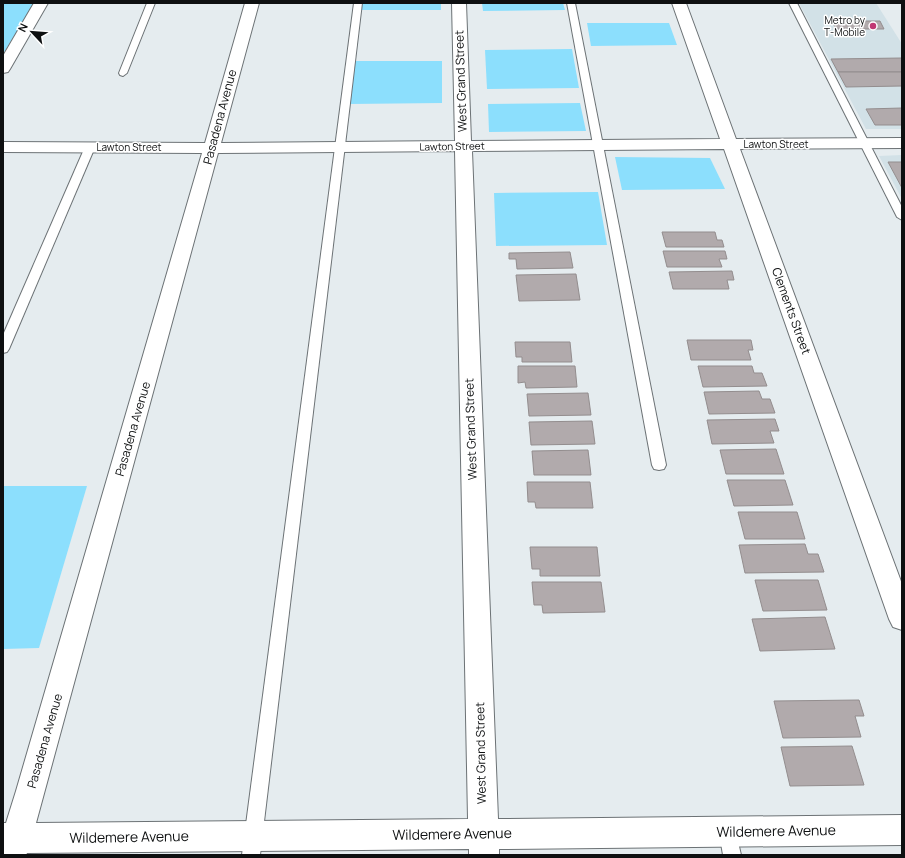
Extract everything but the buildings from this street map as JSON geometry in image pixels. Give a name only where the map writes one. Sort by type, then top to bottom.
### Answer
[{"type":"street","points":[[3,69],[42,3]]},
{"type":"street","name":"Pasadena Avenue","points":[[10,844],[33,784],[252,3]]},
{"type":"street","name":"West Grand Street","points":[[459,3],[484,844]]},
{"type":"street","name":"Clements Street","points":[[680,3],[902,619]]},
{"type":"street","name":"Lawton Street","points":[[3,147],[212,148],[902,143]]},
{"type":"street","name":"Wildemere Avenue","points":[[10,844],[253,845],[730,843],[902,830]]},
{"type":"lane","points":[[122,73],[151,3]]},
{"type":"lane","points":[[253,845],[358,3]]},
{"type":"lane","points":[[571,3],[659,465]]},
{"type":"lane","points":[[793,3],[902,217]]},
{"type":"lane","points":[[3,349],[90,147]]},
{"type":"shaded area","points":[[3,3],[34,3],[3,54]]},
{"type":"shaded area","points":[[362,3],[441,3],[441,10],[361,10]]},
{"type":"shaded area","points":[[482,3],[563,3],[565,10],[483,11]]},
{"type":"shaded area","points":[[799,3],[876,3],[902,44],[902,129],[866,129]]},
{"type":"shaded area","points":[[587,23],[669,23],[677,45],[591,46]]},
{"type":"shaded area","points":[[572,49],[579,88],[487,89],[485,50]]},
{"type":"shaded area","points":[[353,61],[442,61],[442,103],[349,104]]},
{"type":"shaded area","points":[[580,103],[586,131],[489,132],[488,104]]},
{"type":"shaded area","points":[[902,155],[902,199],[879,156]]},
{"type":"shaded area","points":[[615,157],[710,158],[725,189],[622,190]]},
{"type":"shaded area","points":[[598,192],[607,245],[496,246],[494,193]]},
{"type":"shaded area","points":[[3,486],[87,486],[39,648],[3,649]]},
{"type":"place","name":"Metro by T-Mobile","points":[[873,26]]}]
